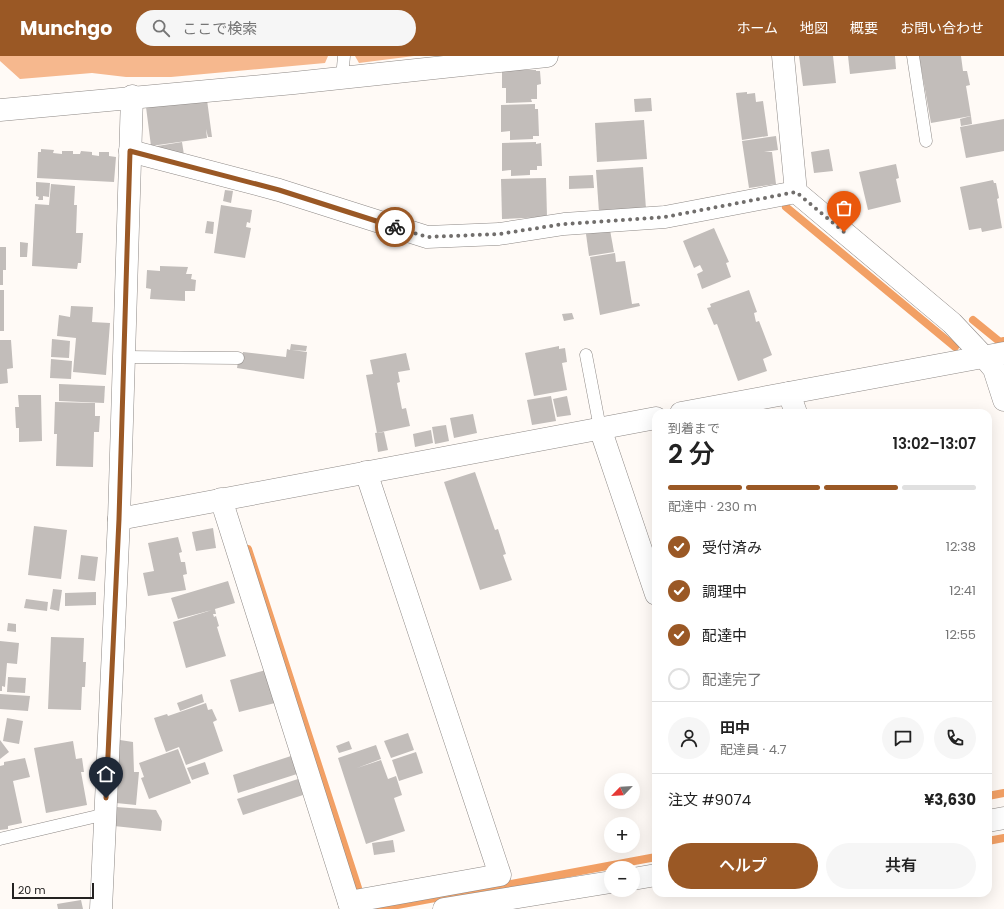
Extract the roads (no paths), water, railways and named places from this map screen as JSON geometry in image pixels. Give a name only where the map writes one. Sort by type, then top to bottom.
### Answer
[{"type":"street","points":[[0,110],[132,96],[342,78],[547,56]]},
{"type":"street","points":[[783,56],[796,192],[952,323],[994,355]]},
{"type":"street","points":[[101,909],[119,519],[132,96]]},
{"type":"street","points":[[130,151],[279,190],[427,237],[499,234],[564,224],[665,217],[796,192]]},
{"type":"street","points":[[994,355],[994,369],[1004,400]]},
{"type":"street","points":[[725,409],[792,403],[994,355]]},
{"type":"street","points":[[119,519],[652,419]]},
{"type":"street","points":[[600,428],[652,582]]},
{"type":"street","points":[[221,499],[350,906],[500,875],[366,472]]},
{"type":"street","points":[[992,820],[1004,818]]},
{"type":"street","points":[[640,878],[652,876]]},
{"type":"street","points":[[444,909],[516,903],[604,884]]},
{"type":"lane","points":[[342,78],[344,56]]},
{"type":"lane","points":[[913,56],[926,141]]},
{"type":"lane","points":[[586,355],[600,428]]},
{"type":"lane","points":[[124,357],[238,358]]},
{"type":"lane","points":[[0,838],[106,814]]},
{"type":"waterway","points":[[786,207],[955,347]]},
{"type":"waterway","points":[[973,320],[1000,342],[1004,341]]},
{"type":"waterway","points":[[248,549],[359,891]]},
{"type":"waterway","points":[[992,795],[1004,793]]},
{"type":"waterway","points":[[992,840],[1004,838]]},
{"type":"waterway","points":[[376,909],[652,858]]}]
